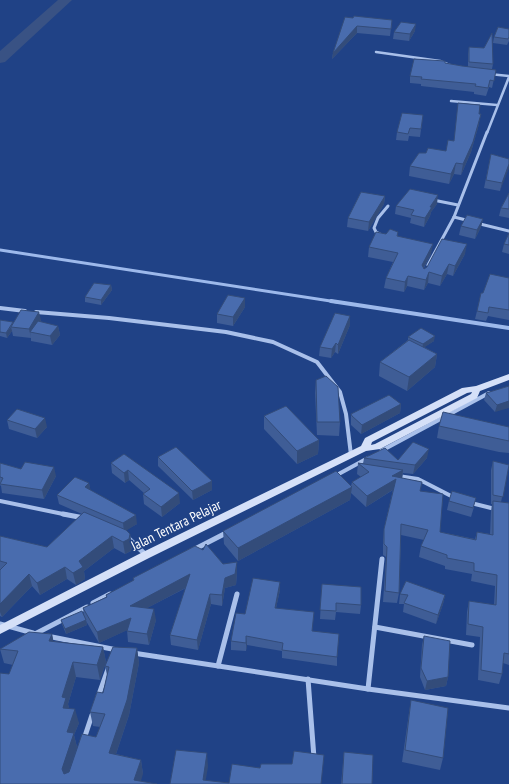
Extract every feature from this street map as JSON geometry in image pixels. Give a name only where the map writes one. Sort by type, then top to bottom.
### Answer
[{"type":"main road","name":"Jalan Tentara Pelajar","points":[[2,627],[365,448],[377,447],[474,396],[477,389],[509,377]]},
{"type":"street","points":[[376,52],[440,61],[456,69]]},
{"type":"street","points":[[426,270],[454,217],[509,76],[484,74]]},
{"type":"street","points":[[452,101],[498,105]]},
{"type":"street","points":[[429,199],[458,205]]},
{"type":"street","points":[[385,236],[378,233],[374,228],[378,218],[388,206]]},
{"type":"street","points":[[454,217],[509,231]]},
{"type":"street","points":[[428,249],[435,252]]},
{"type":"street","points":[[0,308],[218,331],[273,342],[317,362],[340,392],[346,414],[351,455]]},
{"type":"street","points":[[328,480],[404,437],[486,394],[494,392]]},
{"type":"street","points":[[348,469],[356,470]]},
{"type":"street","points":[[395,476],[418,479],[437,490],[463,501],[501,510]]},
{"type":"street","points":[[0,501],[87,520]]},
{"type":"street","points":[[186,554],[234,528]]},
{"type":"street","points":[[119,533],[130,539],[146,555]]},
{"type":"street","points":[[368,689],[382,559]]},
{"type":"street","points":[[28,638],[118,590]]},
{"type":"street","points":[[218,666],[237,594]]},
{"type":"street","points":[[2,627],[122,651]]},
{"type":"street","points":[[375,627],[472,645]]},
{"type":"street","points":[[112,657],[114,650]]},
{"type":"street","points":[[129,652],[368,689],[509,708]]},
{"type":"street","points":[[97,702],[109,665]]},
{"type":"street","points":[[308,679],[314,762]]},
{"type":"street","points":[[82,747],[94,709]]},
{"type":"building","points":[[354,16],[392,20],[391,29],[357,26],[333,53],[345,17],[353,18]]},
{"type":"building","points":[[401,22],[416,24],[410,34],[394,32]]},
{"type":"building","points":[[498,27],[509,29],[508,39],[494,37]]},
{"type":"building","points":[[492,33],[493,64],[469,62],[469,47],[484,48]]},
{"type":"building","points":[[414,59],[445,61],[445,63],[462,66],[496,70],[494,81],[490,80],[488,88],[475,86],[476,84],[421,79],[422,77],[410,76]]},
{"type":"building","points":[[458,103],[480,105],[479,114],[481,114],[473,142],[463,164],[456,163],[451,174],[410,166],[419,153],[426,153],[428,148],[446,151],[448,140],[454,141]]},
{"type":"building","points":[[402,113],[423,115],[421,129],[410,128],[408,134],[397,132]]},
{"type":"building","points":[[491,154],[509,159],[509,164],[502,183],[486,180]]},
{"type":"building","points":[[410,189],[438,195],[425,218],[411,215],[414,210],[396,206]]},
{"type":"building","points":[[361,192],[385,196],[369,222],[348,218]]},
{"type":"building","points":[[509,193],[509,209],[501,208]]},
{"type":"building","points":[[467,215],[483,219],[477,230],[461,226]]},
{"type":"building","points":[[390,229],[398,232],[397,236],[433,244],[422,265],[424,269],[427,267],[442,239],[467,244],[455,266],[449,264],[442,276],[429,272],[426,280],[408,276],[405,282],[386,278],[398,253],[369,247],[376,232],[386,234]]},
{"type":"building","points":[[509,233],[509,245],[504,244]]},
{"type":"building","points":[[490,274],[509,278],[509,310],[489,307],[488,313],[477,311],[481,293],[483,293]]},
{"type":"building","points":[[94,283],[111,285],[101,300],[85,297]]},
{"type":"building","points":[[228,295],[245,298],[233,317],[217,314]]},
{"type":"building","points":[[21,310],[39,312],[29,329],[11,327]]},
{"type":"building","points":[[335,313],[350,316],[338,345],[336,343],[332,349],[320,347]]},
{"type":"building","points":[[0,320],[13,322],[6,333],[0,332]]},
{"type":"building","points":[[38,321],[58,326],[50,336],[30,332]]},
{"type":"building","points":[[421,328],[435,336],[423,344],[408,337]]},
{"type":"building","points":[[409,340],[437,354],[409,377],[380,362]]},
{"type":"building","points":[[326,376],[338,387],[340,422],[317,422],[316,380]]},
{"type":"building","points":[[509,386],[509,401],[497,405],[486,393]]},
{"type":"building","points":[[389,395],[401,404],[362,425],[352,416],[351,414]]},
{"type":"building","points":[[286,406],[319,440],[297,451],[264,416]]},
{"type":"building","points":[[17,409],[45,418],[35,429],[7,420]]},
{"type":"building","points":[[443,412],[509,427],[509,441],[439,426]]},
{"type":"building","points":[[413,442],[429,449],[415,465],[364,458],[385,448],[398,460]]},
{"type":"building","points":[[176,447],[212,481],[192,491],[158,457]]},
{"type":"building","points":[[124,454],[179,493],[161,507],[143,494],[150,489],[128,470],[124,473],[111,463]]},
{"type":"building","points":[[493,461],[509,465],[503,497],[493,495]]},
{"type":"building","points":[[25,462],[54,467],[42,490],[0,484],[3,478],[0,477],[0,463],[21,469]]},
{"type":"building","points":[[358,463],[403,470],[392,476],[422,482],[420,491],[443,494],[440,532],[476,540],[477,532],[493,535],[493,501],[509,503],[509,654],[504,653],[502,674],[481,670],[483,627],[468,624],[469,601],[496,605],[497,575],[474,571],[474,563],[447,558],[447,555],[421,546],[428,530],[401,524],[399,593],[385,591],[387,547],[384,544],[384,529],[396,479],[367,496],[352,482],[369,472]]},
{"type":"building","points":[[336,471],[352,487],[238,548],[223,531]]},
{"type":"building","points":[[75,477],[89,483],[85,487],[136,515],[123,523],[57,495]]},
{"type":"building","points":[[452,491],[476,498],[473,508],[449,501]]},
{"type":"building","points":[[84,512],[126,530],[130,534],[129,539],[123,542],[112,536],[79,561],[83,567],[73,573],[65,567],[37,583],[29,574],[0,604],[0,570],[7,563],[0,561],[0,536],[47,547]]},
{"type":"building","points":[[206,544],[223,564],[237,562],[235,574],[225,578],[222,595],[210,594],[197,640],[170,635],[190,574],[130,606],[154,609],[147,634],[127,631],[131,618],[97,632],[83,608],[107,597],[106,595],[134,580],[133,578],[195,546],[203,550]]},
{"type":"building","points":[[253,578],[280,582],[275,608],[314,612],[312,631],[339,634],[337,657],[282,650],[283,643],[246,636],[246,643],[231,641],[236,613],[245,614]]},
{"type":"building","points":[[406,581],[445,595],[438,615],[404,603],[408,595],[400,594]]},
{"type":"building","points":[[322,584],[361,587],[361,605],[336,603],[336,611],[320,610]]},
{"type":"building","points":[[82,611],[86,620],[65,629],[61,620]]},
{"type":"building","points":[[29,632],[52,634],[49,641],[103,647],[97,665],[73,662],[62,697],[66,698],[63,708],[75,709],[67,732],[74,733],[62,769],[64,774],[69,772],[82,734],[96,737],[105,714],[90,712],[97,692],[103,693],[109,667],[105,666],[113,647],[137,648],[127,700],[109,753],[141,760],[134,780],[157,784],[0,784],[0,673],[9,674],[18,651],[0,649]]},
{"type":"building","points":[[424,636],[450,641],[448,677],[427,681],[421,668]]},
{"type":"building","points":[[411,700],[448,708],[443,758],[405,750]]},
{"type":"building","points":[[176,750],[207,753],[203,780],[229,783],[232,764],[260,768],[261,764],[292,764],[294,751],[324,755],[321,784],[170,784]]},
{"type":"building","points":[[344,752],[373,755],[372,784],[342,784]]},
{"type":"waterway","points":[[0,59],[66,0]]},
{"type":"waterway","points":[[0,250],[337,302]]},
{"type":"waterway","points":[[331,301],[509,328]]}]
